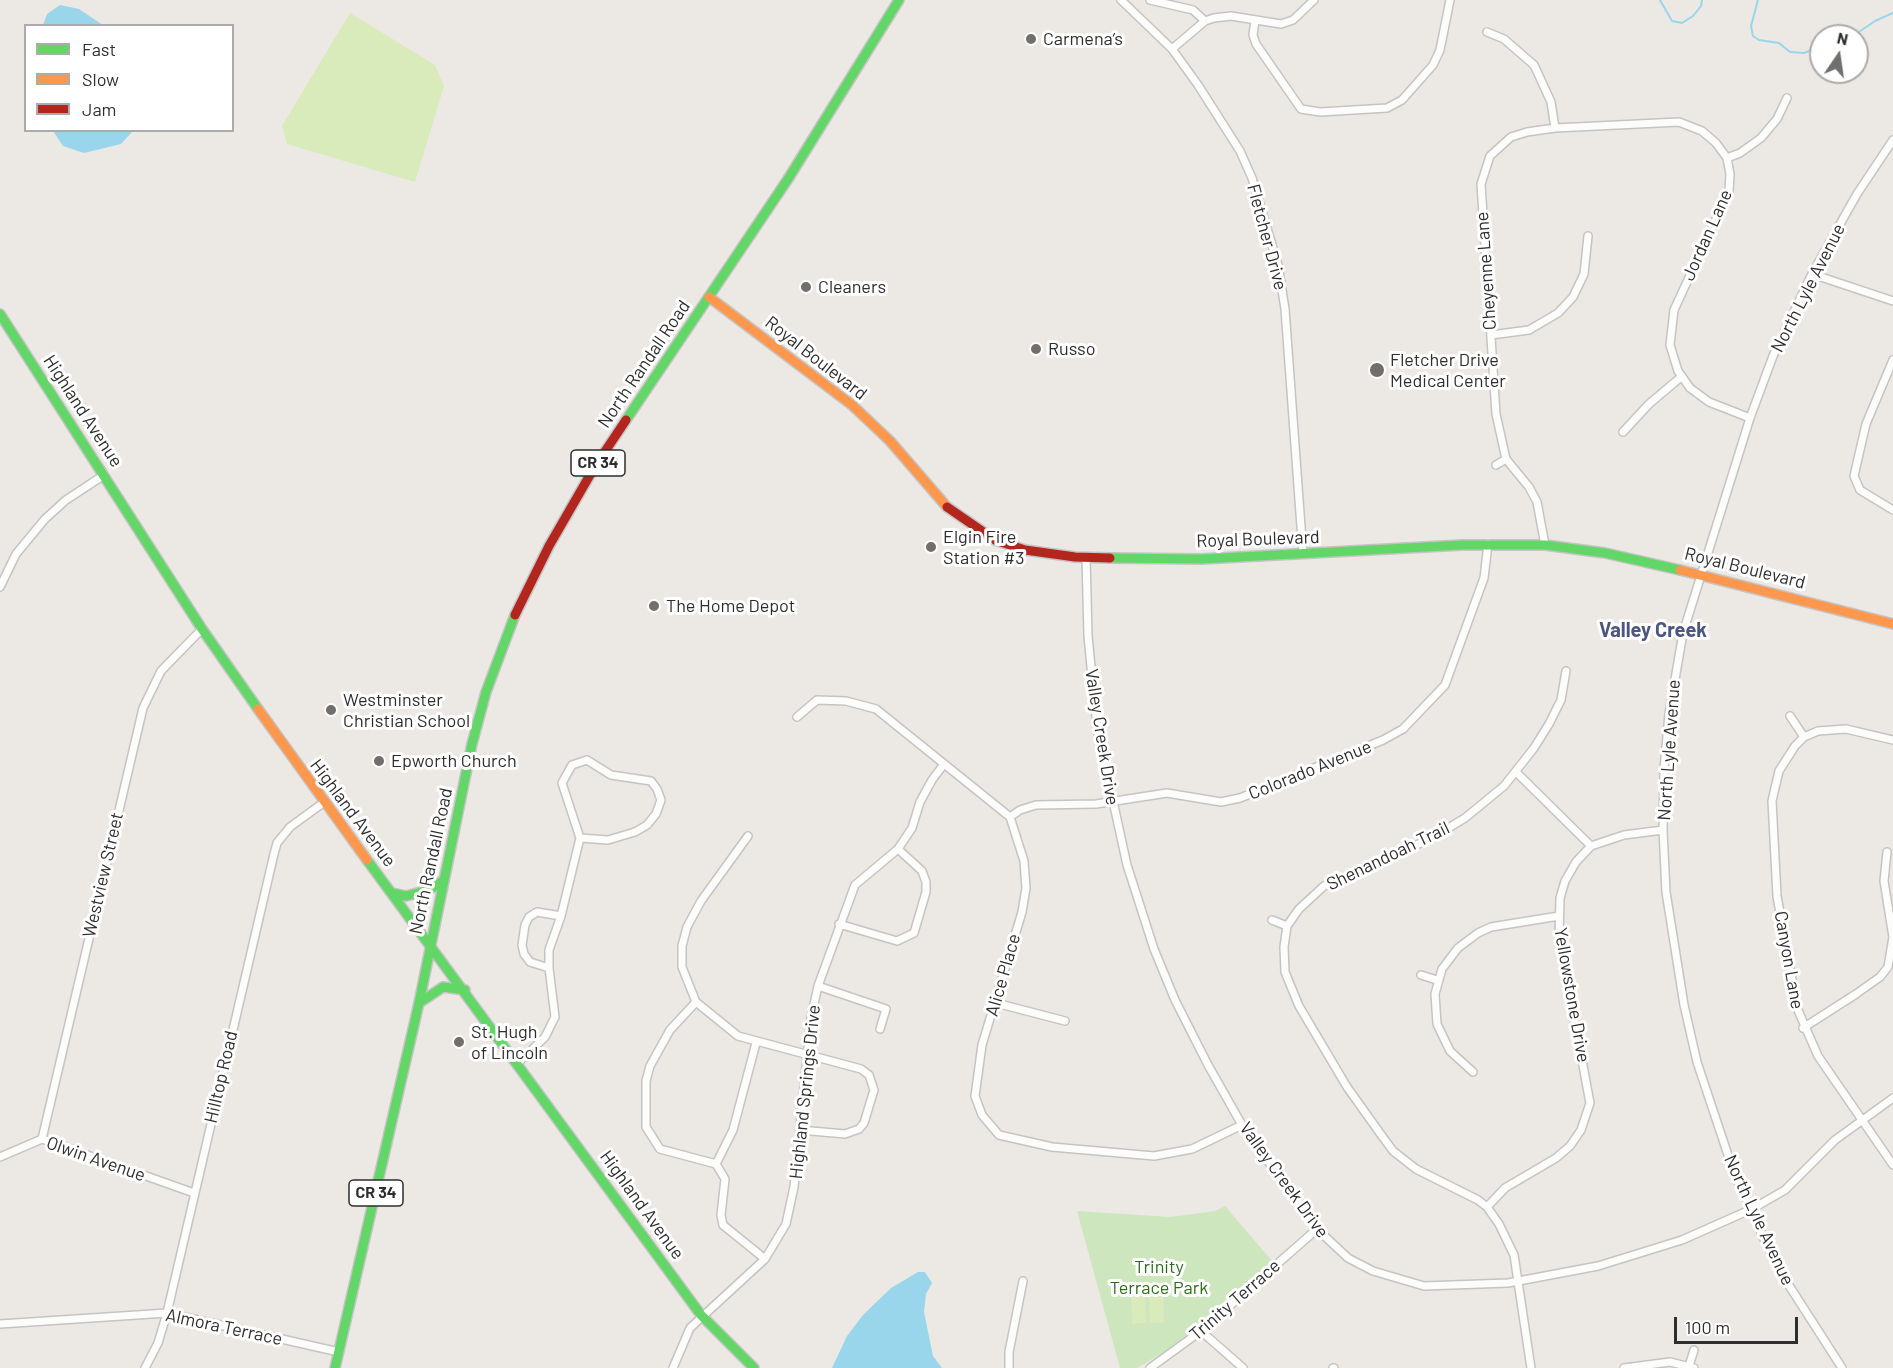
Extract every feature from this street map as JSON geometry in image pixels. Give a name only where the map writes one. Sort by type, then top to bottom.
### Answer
[{"type":"main road","name":"North Randall Road","points":[[335,1368],[419,1003],[430,943],[486,692],[517,609],[549,546],[594,468],[788,179],[899,0]]},
{"type":"main road","name":"Royal Boulevard","points":[[709,297],[852,405],[890,441],[943,504],[971,526],[995,540],[1025,550],[1086,557],[1202,559],[1488,544],[1545,544],[1699,574],[1893,624]]},
{"type":"main road","name":"Highland Avenue","points":[[0,314],[202,629],[323,803],[465,990],[701,1315],[754,1368]]},
{"type":"main road","points":[[392,893],[406,896],[429,890],[444,880]]},
{"type":"main road","points":[[419,1003],[443,987],[465,990]]},
{"type":"street","name":"Fletcher Drive","points":[[1121,0],[1172,49],[1240,151],[1252,178],[1278,265],[1286,317],[1303,554]]},
{"type":"street","points":[[1150,0],[1193,9],[1205,21]]},
{"type":"street","points":[[1172,49],[1205,21],[1231,16],[1273,24],[1288,22],[1314,0]]},
{"type":"street","points":[[1255,21],[1252,34],[1256,44],[1301,109],[1320,112],[1387,108],[1402,100],[1433,65],[1440,50],[1450,0]]},
{"type":"street","points":[[1487,32],[1512,44],[1534,65],[1551,102],[1555,128],[1679,122],[1702,131],[1727,158],[1740,153],[1761,138],[1776,119],[1787,99]]},
{"type":"street","name":"Cheyenne Lane","points":[[1545,544],[1537,502],[1529,487],[1506,459],[1496,414],[1481,197],[1482,174],[1490,156],[1511,137],[1555,128]]},
{"type":"street","name":"North Lyle Avenue","points":[[1842,1368],[1790,1287],[1764,1239],[1730,1160],[1697,1062],[1673,946],[1663,830],[1669,714],[1681,643],[1699,574],[1750,418],[1773,356],[1812,274],[1857,194],[1893,140]]},
{"type":"street","name":"Jordan Lane","points":[[1727,158],[1730,181],[1727,197],[1678,299],[1671,322],[1670,345],[1681,376],[1700,397],[1750,418]]},
{"type":"street","points":[[1491,335],[1529,330],[1558,313],[1573,297],[1584,274],[1588,236]]},
{"type":"street","points":[[1812,274],[1893,301]]},
{"type":"street","points":[[1893,360],[1866,424],[1854,476],[1860,490],[1893,510]]},
{"type":"street","points":[[1623,432],[1649,404],[1681,376]]},
{"type":"street","points":[[1496,465],[1506,459]]},
{"type":"street","points":[[0,587],[16,554],[45,519],[58,506],[104,475]]},
{"type":"street","name":"Colorado Avenue","points":[[1010,817],[1020,810],[1036,805],[1076,805],[1167,793],[1221,802],[1240,798],[1383,741],[1403,729],[1445,685],[1484,578],[1488,544]]},
{"type":"street","name":"Valley Creek Drive","points":[[1086,557],[1092,691],[1112,801],[1127,865],[1154,949],[1208,1065],[1242,1125],[1317,1229],[1348,1258],[1373,1271],[1398,1280],[1431,1286],[1518,1281],[1619,1260],[1682,1240],[1752,1209],[1785,1190],[1835,1140],[1893,1098]]},
{"type":"street","name":"Westview Street","points":[[42,1139],[143,708],[161,671],[202,629]]},
{"type":"street","name":"Shenandoah Trail","points":[[1287,926],[1299,909],[1324,886],[1432,838],[1485,803],[1516,772],[1549,724],[1560,700],[1566,671]]},
{"type":"street","points":[[797,717],[817,700],[846,701],[876,709],[1010,817]]},
{"type":"street","points":[[1790,716],[1804,737],[1818,731],[1846,729],[1893,740]]},
{"type":"street","name":"Canyon Lane","points":[[1804,737],[1779,771],[1772,801],[1778,896],[1784,943],[1797,1008],[1803,1028],[1818,1056],[1893,1165]]},
{"type":"street","points":[[518,1063],[545,1037],[555,1017],[549,968],[550,944],[561,916],[580,838],[577,824],[562,789],[565,773],[575,762],[587,760],[606,773],[620,777],[646,778],[657,789],[660,805],[653,818],[640,831],[608,840],[580,838]]},
{"type":"street","name":"Highland Springs Drive","points":[[673,1368],[690,1328],[701,1315],[742,1282],[765,1259],[786,1224],[792,1204],[807,1055],[818,987],[839,924],[855,885],[898,849],[912,828],[920,802],[944,764]]},
{"type":"street","points":[[1516,772],[1591,846],[1624,835],[1663,830]]},
{"type":"street","name":"Hilltop Road","points":[[146,1368],[158,1343],[167,1313],[277,843],[290,826],[323,803]]},
{"type":"street","name":"Alice Place","points":[[1010,817],[1024,861],[1026,888],[1022,912],[978,1067],[975,1096],[982,1114],[999,1135],[1052,1147],[1155,1156],[1192,1149],[1242,1125]]},
{"type":"street","points":[[748,836],[701,901],[687,927],[682,946],[682,968],[696,1002],[738,1036],[756,1043],[861,1069],[869,1075],[873,1090],[864,1123],[854,1132],[845,1134],[800,1130]]},
{"type":"street","name":"Yellowstone Drive","points":[[1487,1207],[1505,1188],[1570,1146],[1581,1130],[1590,1103],[1562,957],[1558,916],[1565,882],[1576,862],[1591,846]]},
{"type":"street","points":[[839,924],[897,941],[914,933],[927,892],[926,882],[922,871],[898,849]]},
{"type":"street","points":[[1803,1028],[1856,994],[1888,967],[1893,937],[1884,881],[1887,852]]},
{"type":"street","points":[[549,968],[535,965],[524,954],[522,945],[525,925],[530,916],[537,912],[561,916]]},
{"type":"street","points":[[1473,1072],[1450,1052],[1437,1024],[1434,1000],[1437,980],[1442,969],[1458,948],[1478,933],[1491,927],[1558,916]]},
{"type":"street","points":[[1272,920],[1287,926],[1284,960],[1289,986],[1325,1051],[1382,1137],[1393,1151],[1416,1169],[1467,1193],[1487,1207],[1507,1239],[1514,1255],[1531,1368]]},
{"type":"street","points":[[1421,975],[1437,980]]},
{"type":"street","points":[[818,987],[886,1009],[880,1029]]},
{"type":"street","points":[[696,1002],[670,1030],[650,1066],[646,1081],[646,1128],[660,1149],[716,1164],[725,1179],[721,1215],[723,1225],[765,1259]]},
{"type":"street","points":[[996,1003],[1065,1021]]},
{"type":"street","points":[[716,1164],[733,1131],[756,1043]]},
{"type":"street","name":"Olwin Avenue","points":[[0,1157],[42,1139],[194,1193]]},
{"type":"street","name":"Trinity Terrace","points":[[1150,1368],[1201,1331],[1317,1229]]},
{"type":"street","points":[[1009,1368],[1009,1352],[1023,1281]]},
{"type":"street","name":"Almora Terrace","points":[[0,1324],[167,1313],[339,1352]]},
{"type":"street","points":[[1201,1331],[1243,1368]]},
{"type":"street","points":[[1624,1368],[1670,1362],[1692,1367],[1694,1350]]},
{"type":"green space","points":[[350,13],[435,65],[444,86],[415,182],[287,144],[282,126]]},
{"type":"green space","name":"Trinity Terrace Park","points":[[1225,1206],[1272,1261],[1174,1346],[1137,1368],[1120,1368],[1077,1211],[1170,1217],[1215,1211]]},
{"type":"green space","points":[[1145,1293],[1146,1323],[1132,1324],[1131,1294]]},
{"type":"green space","points":[[1149,1293],[1163,1293],[1164,1323],[1150,1323]]},
{"type":"water","points":[[60,5],[79,9],[102,24],[43,24],[47,14]]},
{"type":"water","points":[[54,132],[132,132],[121,144],[84,153],[63,146]]},
{"type":"water","points":[[918,1272],[925,1272],[932,1283],[926,1294],[924,1312],[933,1356],[942,1368],[832,1368],[847,1336],[863,1315],[891,1288]]},
{"type":"waterway","points":[[1660,0],[1672,21],[1682,23],[1693,16],[1701,6],[1702,0]]},
{"type":"waterway","points":[[1758,0],[1751,26],[1753,36],[1759,40],[1779,43],[1790,52],[1809,51]]},
{"type":"waterway","points":[[1869,25],[1893,13]]},
{"type":"traffic: fast","points":[[626,420],[788,179],[899,0]]},
{"type":"traffic: fast","points":[[0,314],[202,629],[258,709]]},
{"type":"traffic: fast","points":[[1110,558],[1202,559],[1462,545],[1545,545],[1605,553],[1680,570]]},
{"type":"traffic: fast","points":[[335,1368],[419,1003],[472,744],[486,692],[515,615]]},
{"type":"traffic: fast","points":[[367,860],[701,1315],[754,1368]]},
{"type":"traffic: fast","points":[[392,893],[406,896],[429,890],[444,880]]},
{"type":"traffic: fast","points":[[419,1003],[443,987],[465,990]]},
{"type":"traffic: slow","points":[[709,297],[852,405],[890,441],[947,507]]},
{"type":"traffic: slow","points":[[1680,570],[1893,624]]},
{"type":"traffic: slow","points":[[258,709],[367,860]]},
{"type":"traffic: jam","points":[[515,615],[549,546],[594,468],[626,420]]},
{"type":"traffic: jam","points":[[947,507],[995,540],[1025,550],[1075,557],[1110,558]]},
{"type":"place","name":"Carmena’s","points":[[1031,39]]},
{"type":"place","name":"Cleaners","points":[[806,287]]},
{"type":"place","name":"Russo","points":[[1036,349]]},
{"type":"place","name":"Fletcher Drive Medical Center","points":[[1377,370]]},
{"type":"place","name":"Elgin Fire Station #3","points":[[931,547]]},
{"type":"place","name":"The Home Depot","points":[[654,606]]},
{"type":"place","name":"Westminster Christian School","points":[[331,710]]},
{"type":"place","name":"Epworth Church","points":[[379,761]]},
{"type":"place","name":"St. Hugh of Lincoln","points":[[459,1042]]},
{"type":"district","name":"Valley Creek","points":[[1653,630]]}]
